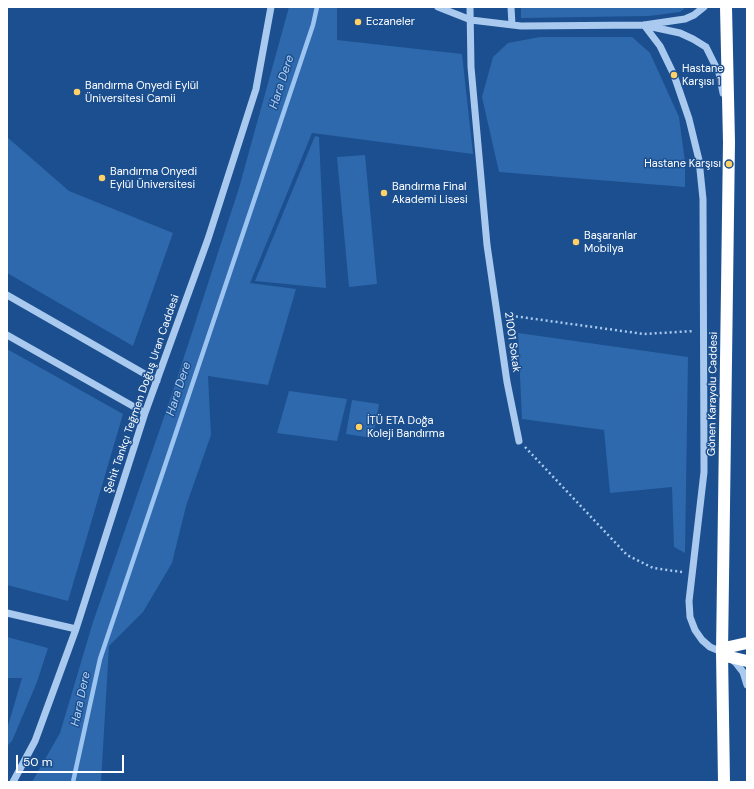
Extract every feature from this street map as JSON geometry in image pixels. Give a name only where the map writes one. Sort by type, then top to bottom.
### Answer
[{"type":"highway","name":"Gönen Karayolu Caddesi","points":[[724,782],[722,652],[729,142],[726,7]]},
{"type":"highway","points":[[747,643],[729,647],[722,652],[730,657],[747,661]]},
{"type":"street","name":"Şehit Tankçı Teğmen Doğuş Uran Caddesi","points":[[13,782],[35,741],[76,629],[145,414],[208,239],[256,89],[271,7]]},
{"type":"street","points":[[438,7],[471,20],[512,25],[644,25],[685,19],[694,15],[704,7]]},
{"type":"street","name":"21001 Sokak","points":[[470,7],[471,67],[488,245],[507,382],[519,441]]},
{"type":"street","points":[[511,7],[512,25]]},
{"type":"street","points":[[644,25],[680,33],[706,47],[719,73],[729,142]]},
{"type":"street","points":[[644,25],[660,46],[674,75],[689,119],[699,160],[704,199],[704,472],[689,601],[690,617],[695,630],[702,640],[710,647],[722,652],[736,663],[743,672],[747,685]]},
{"type":"street","points":[[7,295],[157,381]]},
{"type":"street","points":[[7,335],[145,414]]},
{"type":"street","points":[[7,613],[76,629]]},
{"type":"path","points":[[497,314],[644,334],[704,330]]},
{"type":"path","points":[[519,441],[632,558],[653,568],[692,573]]},
{"type":"shaded area","points":[[289,7],[337,7],[337,40],[462,54],[473,154],[312,133],[250,283],[296,289],[268,385],[208,376],[211,435],[186,506],[172,563],[143,612],[109,646],[101,782],[32,782],[60,733],[93,622],[172,394],[239,188]]},
{"type":"shaded area","points":[[521,7],[686,7],[680,12],[649,16],[521,18]]},
{"type":"shaded area","points":[[540,37],[632,37],[650,53],[679,117],[685,162],[685,187],[499,172],[482,97],[493,57],[508,43]]},
{"type":"shaded area","points":[[315,136],[319,137],[326,288],[255,281]]},
{"type":"shaded area","points":[[7,137],[69,191],[173,233],[133,346],[7,273]]},
{"type":"shaded area","points":[[365,155],[377,284],[349,287],[337,157]]},
{"type":"shaded area","points":[[518,333],[688,357],[685,553],[674,547],[672,487],[610,493],[604,430],[522,419]]},
{"type":"shaded area","points":[[7,349],[123,414],[68,601],[7,585]]},
{"type":"shaded area","points":[[289,391],[347,399],[337,441],[277,433]]},
{"type":"shaded area","points":[[352,400],[379,404],[373,438],[346,434]]},
{"type":"shaded area","points":[[7,637],[48,648],[37,682],[12,741],[7,746],[7,729],[22,678],[7,678]]},
{"type":"waterway","name":"Hara Dere","points":[[73,782],[100,659],[313,25],[317,7]]},
{"type":"place","name":"Eczaneler","points":[[358,22]]},
{"type":"place","name":"Hastane Karşısı 1","points":[[674,75]]},
{"type":"place","name":"Bandırma Onyedi Eylül Üniversitesi Camii","points":[[77,92]]},
{"type":"place","name":"Hastane Karşısı","points":[[729,164]]},
{"type":"place","name":"Bandırma Onyedi Eylül Üniversitesi","points":[[102,178]]},
{"type":"place","name":"Bandırma Final Akademi Lisesi","points":[[384,193]]},
{"type":"place","name":"Başaranlar Mobilya","points":[[576,242]]},
{"type":"place","name":"İTÜ ETA Doğa Koleji Bandırma","points":[[359,427]]}]
